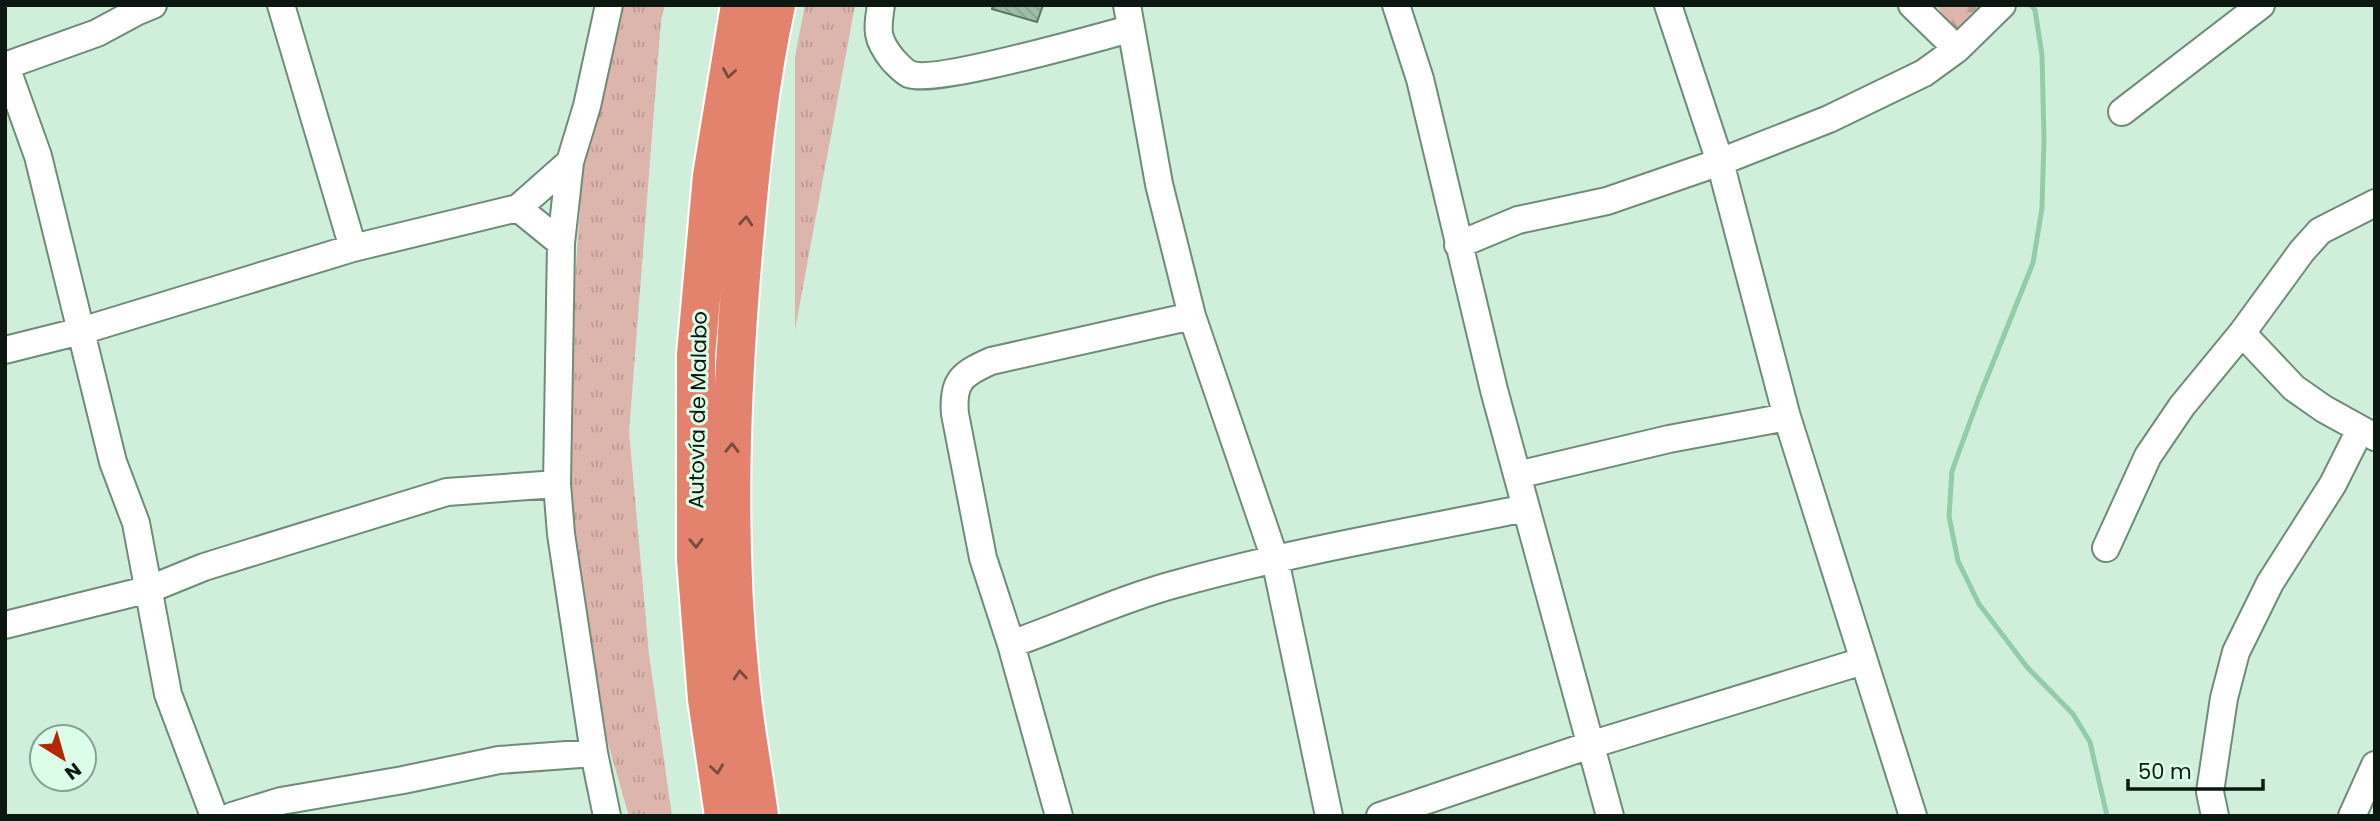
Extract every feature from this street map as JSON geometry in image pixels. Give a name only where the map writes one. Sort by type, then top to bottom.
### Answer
[{"type":"highway","name":"Autovía de Malabo","points":[[724,816],[706,699],[696,559],[696,355],[712,176],[740,5]]},
{"type":"highway","name":"Autovía de Malabo","points":[[759,816],[740,680],[732,553],[732,448],[735,345],[751,166],[776,5]]},
{"type":"street","points":[[153,5],[97,33],[6,65],[38,156],[113,462],[136,523],[168,694],[214,816]]},
{"type":"street","points":[[281,5],[353,248]]},
{"type":"street","points":[[607,816],[594,753],[561,534],[557,484],[561,243],[570,162],[587,106],[608,5]]},
{"type":"street","points":[[881,5],[877,29],[880,41],[899,66],[910,75],[931,76],[989,65],[1128,17],[1159,184],[1192,316],[1275,559],[1329,816]]},
{"type":"street","points":[[1396,5],[1420,79],[1458,245],[1517,475],[1610,816]]},
{"type":"street","points":[[1668,5],[1720,162],[1787,417],[1913,816]]},
{"type":"street","points":[[1912,5],[1957,49]]},
{"type":"street","points":[[2122,112],[2261,5]]},
{"type":"street","points":[[1458,245],[1518,220],[1607,201],[1829,120],[1924,73],[1957,49],[1993,15]]},
{"type":"street","points":[[5,350],[81,331],[353,248],[518,208],[570,162]]},
{"type":"street","points":[[2106,548],[2148,456],[2182,406],[2242,333],[2302,251],[2320,231],[2375,203]]},
{"type":"street","points":[[518,208],[561,243]]},
{"type":"street","points":[[1059,816],[1011,644],[983,558],[953,396],[958,383],[971,370],[991,361],[1192,316]]},
{"type":"street","points":[[2215,816],[2210,792],[2224,698],[2236,652],[2270,583],[2368,434],[2294,388],[2242,333]]},
{"type":"street","points":[[1517,475],[1670,439],[1787,417]]},
{"type":"street","points":[[5,625],[150,589],[204,567],[447,492],[557,484]]},
{"type":"street","points":[[1011,644],[1146,593],[1275,559],[1526,508]]},
{"type":"street","points":[[1380,816],[1590,745],[1863,661]]},
{"type":"street","points":[[232,816],[281,801],[499,760],[594,753]]},
{"type":"street","points":[[2353,816],[2375,765]]},
{"type":"green space","points":[[622,5],[665,5],[661,20],[629,432],[649,654],[672,816],[629,816],[605,733],[572,521],[572,323],[584,152]]},
{"type":"green space","points":[[805,5],[855,5],[795,330],[795,57]]},
{"type":"green space","points":[[1937,5],[2012,5],[1963,52]]},
{"type":"building","points":[[993,5],[1043,5],[1037,22],[992,9]]},
{"type":"waterway","points":[[2031,5],[2035,10],[2042,55],[2042,208],[2033,263],[1952,471],[1949,516],[1958,561],[1979,604],[2027,667],[2073,714],[2090,742],[2107,816]]}]
